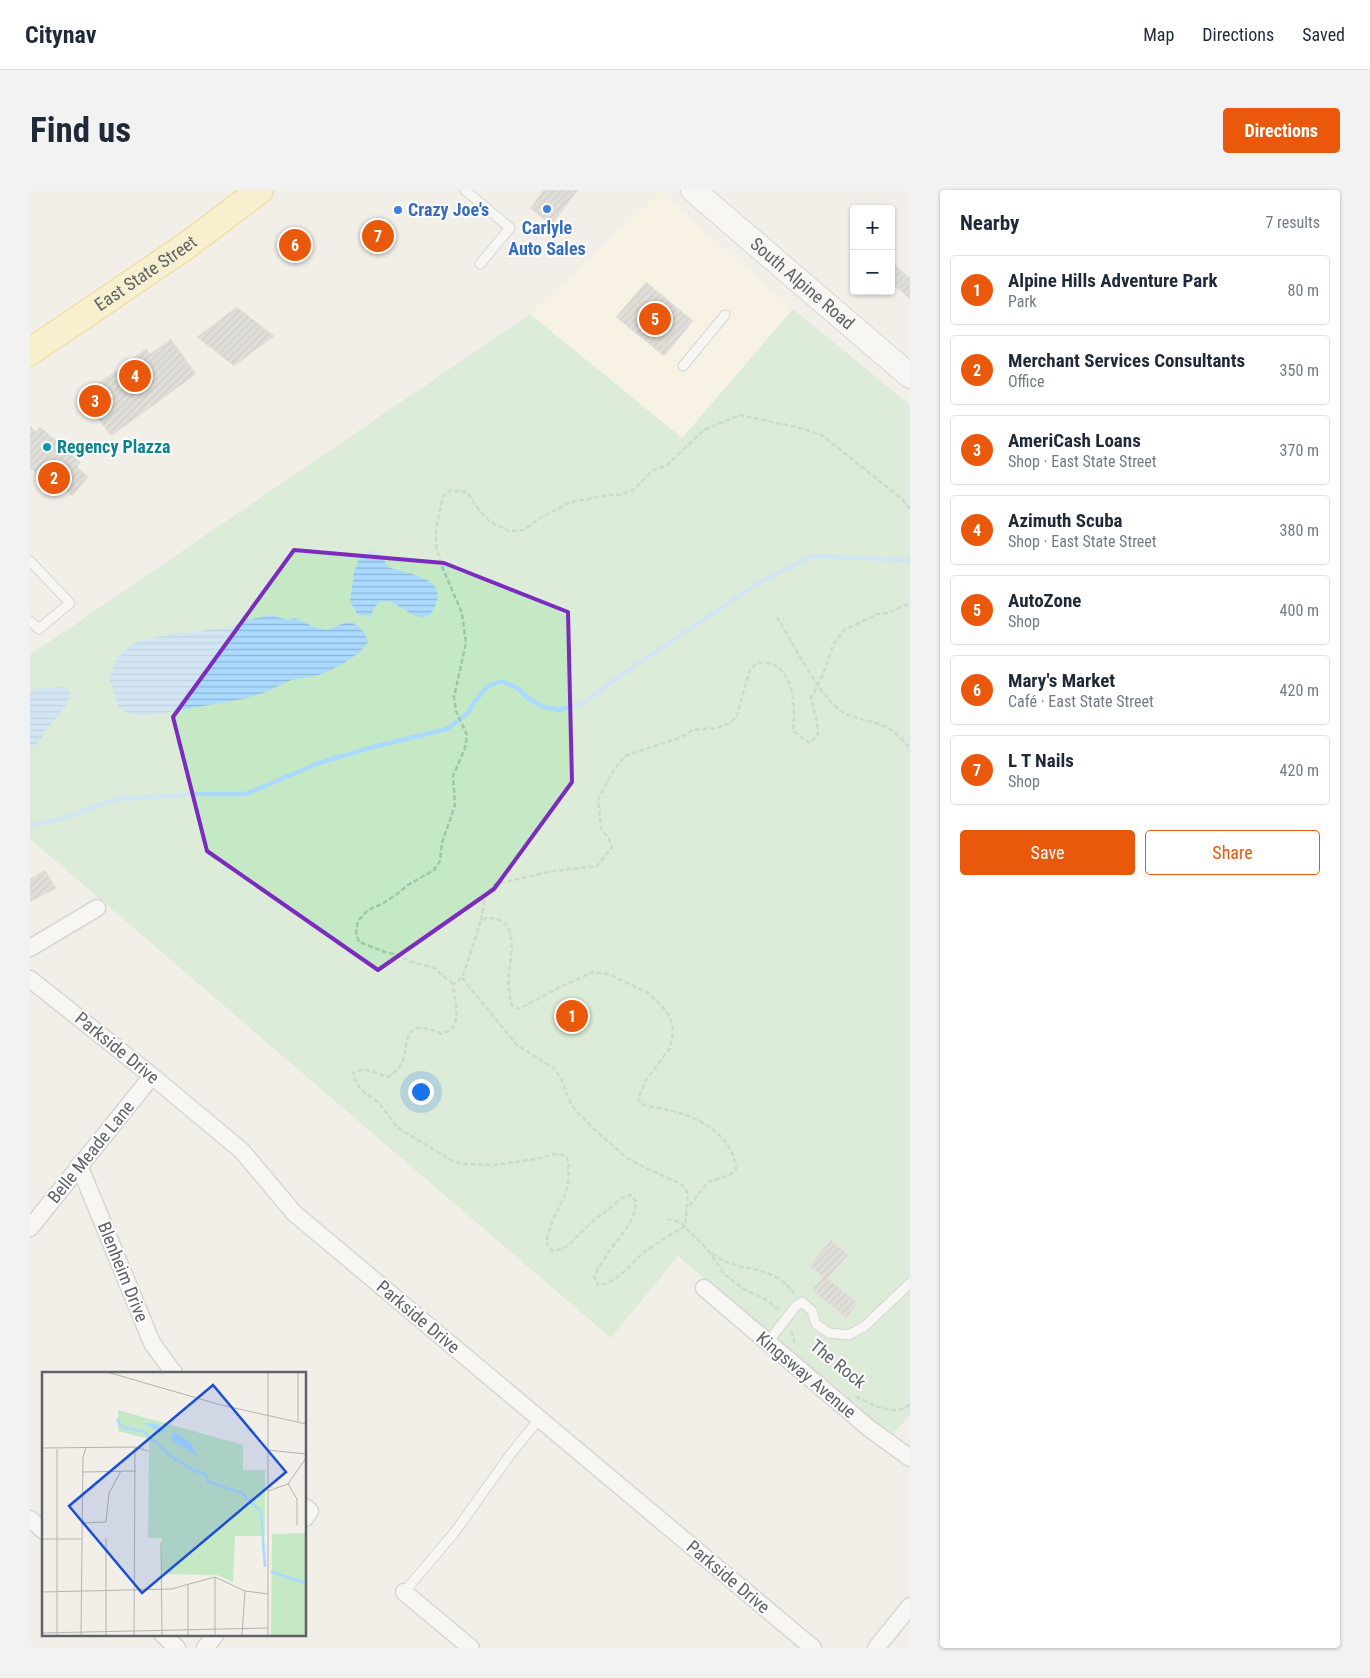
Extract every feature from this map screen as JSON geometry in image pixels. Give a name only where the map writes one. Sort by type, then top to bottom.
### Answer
[{"type":"main road","name":"East State Street","points":[[30,352],[189,244],[260,190]]},
{"type":"main road","name":"South Alpine Road","points":[[694,190],[910,376]]},
{"type":"street","points":[[30,948],[97,908]]},
{"type":"street","name":"Parkside Drive","points":[[30,979],[152,1076],[242,1151],[294,1213],[813,1648]]},
{"type":"street","name":"Belle Meade Lane","points":[[30,1228],[152,1076]]},
{"type":"street","name":"Blenheim Drive","points":[[79,1166],[152,1343],[173,1372]]},
{"type":"street","name":"Kingsway Avenue","points":[[704,1288],[870,1429],[910,1458]]},
{"type":"street","points":[[30,1519],[42,1529]]},
{"type":"street","points":[[404,1592],[471,1648]]},
{"type":"street","points":[[876,1648],[910,1606]]},
{"type":"street","points":[[164,1636],[177,1648]]},
{"type":"street","points":[[205,1648],[214,1636]]},
{"type":"lane","points":[[464,190],[510,228],[480,264]]},
{"type":"lane","points":[[683,366],[725,315]]},
{"type":"lane","points":[[30,561],[70,603],[39,629],[30,621]]},
{"type":"lane","points":[[768,1342],[796,1306],[802,1302],[812,1311],[816,1324],[829,1333],[849,1335],[865,1326],[910,1283]]},
{"type":"lane","points":[[404,1592],[454,1533],[510,1454],[539,1419]]},
{"type":"path","points":[[462,978],[517,1045],[555,1069],[571,1104],[588,1123],[628,1158],[671,1178],[686,1189],[688,1196],[685,1226],[643,1254],[631,1266],[605,1284],[598,1285],[594,1276],[612,1247],[631,1222],[636,1210],[636,1202],[631,1195],[622,1199],[604,1213],[571,1244],[560,1250],[552,1251],[546,1242],[568,1183],[570,1163],[567,1158],[562,1155],[552,1154],[540,1158],[481,1166],[454,1162],[397,1127],[379,1103],[360,1089],[354,1078],[353,1073],[365,1069],[388,1077],[396,1073],[404,1059],[404,1051],[411,1031],[415,1028],[426,1028],[442,1034],[452,1029],[455,1024],[453,984],[434,968],[409,961],[398,955],[359,942],[356,932],[358,921],[368,910],[382,904],[408,885],[434,870],[440,861],[442,843],[455,806],[453,776],[465,748],[468,735],[456,710],[454,697],[466,642],[462,613],[440,562],[436,546],[436,530],[443,496],[450,490],[467,492],[490,522],[509,531],[524,530],[540,518],[571,502],[620,495],[633,490],[652,471],[667,465],[704,430],[740,415],[801,428],[823,436],[902,499],[910,508]]},
{"type":"path","points":[[453,984],[462,978],[481,920],[486,896],[495,884],[554,871],[596,866],[612,847],[601,828],[598,800],[613,771],[625,756],[685,736],[693,730],[717,728],[730,723],[737,716],[749,672],[757,662],[775,665],[788,678],[792,690],[793,731],[810,743],[818,735],[811,698],[819,686],[832,645],[844,630],[878,614],[888,613],[910,602]]},
{"type":"path","points":[[777,617],[830,701],[844,713],[885,726],[910,748]]},
{"type":"path","points":[[481,920],[488,917],[501,920],[508,928],[512,942],[509,976],[510,1000],[512,1006],[519,1010],[558,988],[594,972],[608,974],[647,992],[662,1006],[670,1017],[673,1028],[670,1048],[646,1080],[638,1099],[641,1104],[668,1110],[706,1124],[730,1148],[735,1160],[736,1169],[730,1175],[708,1182],[687,1209]]},
{"type":"path","points":[[666,1219],[680,1222],[721,1261],[733,1266],[760,1271],[774,1276],[788,1286],[802,1302]]},
{"type":"path","points":[[708,1250],[724,1274],[742,1288],[765,1299],[788,1316]]},
{"type":"path","name":"The Rock","points":[[788,1316],[792,1321],[790,1334],[794,1344],[799,1349]]},
{"type":"path","name":"The Rock","points":[[851,1394],[890,1410],[899,1411],[910,1404]]},
{"type":"highlighted area","points":[[294,550],[444,563],[568,612],[572,782],[494,889],[378,970],[207,851],[173,717]]},
{"type":"shaded area","points":[[660,192],[793,309],[682,438],[530,314]]},
{"type":"green space","points":[[793,309],[910,405],[910,1414],[892,1436],[678,1256],[611,1338],[30,839],[30,655],[530,314],[682,438]]},
{"type":"water","points":[[374,550],[380,553],[388,567],[421,577],[435,586],[438,592],[437,600],[429,615],[416,616],[386,601],[377,604],[370,617],[357,614],[350,601],[354,572],[358,561],[364,553]]},
{"type":"water","points":[[272,615],[287,620],[295,618],[314,627],[327,630],[352,622],[364,633],[368,642],[359,653],[339,666],[319,675],[291,680],[266,692],[243,699],[146,716],[130,714],[119,708],[109,677],[118,657],[135,642],[175,633],[188,633],[233,626],[247,620]]},
{"type":"water","points":[[63,687],[70,691],[68,702],[38,744],[30,748],[30,692],[35,689]]},
{"type":"building","name":"Carlyle Auto Sales","points":[[544,190],[578,190],[551,225],[530,208]]},
{"type":"building","points":[[895,265],[910,278],[910,299],[895,286]]},
{"type":"building","points":[[646,282],[693,321],[664,356],[616,317]]},
{"type":"building","points":[[237,307],[274,336],[234,366],[197,337]]},
{"type":"building","points":[[171,339],[196,374],[111,436],[81,396],[146,349],[150,354]]},
{"type":"building","name":"Regency Plazza","points":[[30,426],[36,432],[40,427],[80,462],[77,467],[88,477],[72,496],[62,487],[57,492],[30,468]]},
{"type":"building","points":[[45,870],[56,888],[30,902],[30,879]]},
{"type":"building","points":[[831,1240],[848,1255],[828,1279],[858,1303],[846,1318],[812,1290],[823,1277],[809,1266]]},
{"type":"waterway","points":[[30,825],[61,819],[117,799],[200,794],[246,794],[319,763],[369,748],[447,729],[468,713],[474,702],[488,686],[502,681],[517,688],[529,699],[544,707],[559,710],[583,703],[618,677],[755,585],[812,556],[910,560]]},
{"type":"place","name":"Carlyle Auto Sales","points":[[547,209]]},
{"type":"place","name":"Crazy Joe's","points":[[398,210]]},
{"type":"place","name":"L T Nails","points":[[378,236]]},
{"type":"place","name":"Mary's Market","points":[[295,245]]},
{"type":"place","name":"AutoZone","points":[[655,319]]},
{"type":"place","name":"Azimuth Scuba","points":[[135,376]]},
{"type":"place","name":"AmeriCash Loans","points":[[95,401]]},
{"type":"place","name":"Regency Plazza","points":[[47,447]]},
{"type":"place","name":"Merchant Services Consultants","points":[[54,478]]},
{"type":"place","name":"Alpine Hills Adventure Park","points":[[572,1016]]}]
